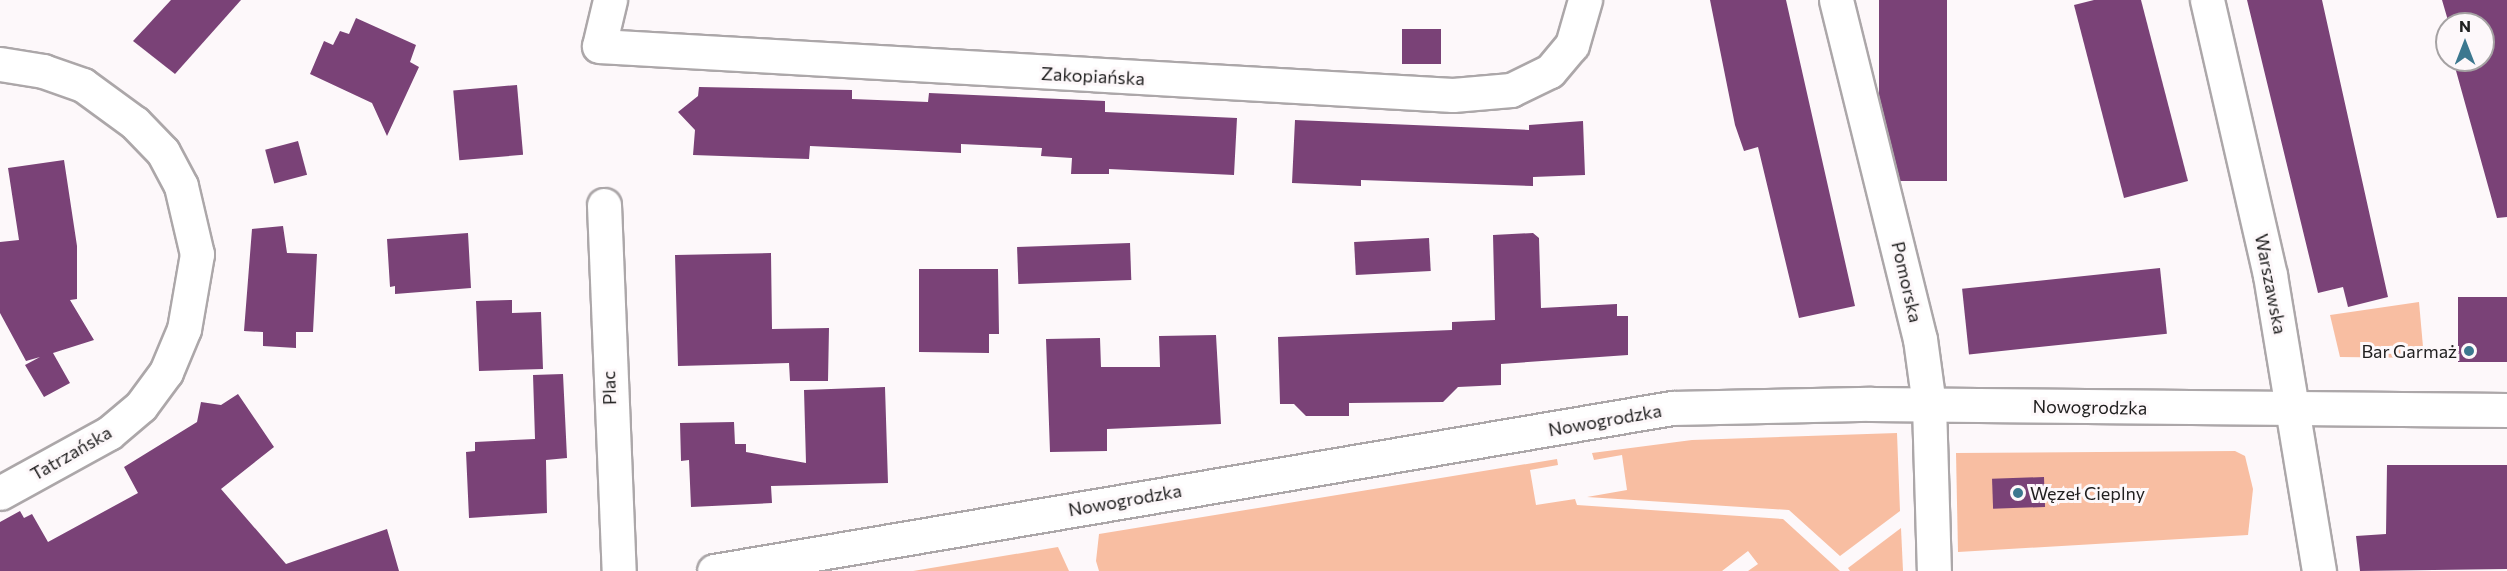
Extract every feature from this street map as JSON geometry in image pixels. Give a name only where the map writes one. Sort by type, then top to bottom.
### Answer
[{"type":"street","name":"Zakopiańska","points":[[610,0],[600,46],[1453,95],[1511,90],[1550,71],[1572,45],[1585,0]]},
{"type":"street","name":"Pomorska","points":[[1836,0],[1920,339],[1929,405],[1934,571]]},
{"type":"street","name":"Warszawska","points":[[2207,0],[2257,210],[2294,409],[2319,571]]},
{"type":"street","name":"Tatrzańska","points":[[0,64],[44,71],[83,85],[135,123],[162,152],[181,186],[196,254],[184,329],[166,372],[141,405],[109,434],[0,493]]},
{"type":"street","name":"Plac","points":[[604,205],[619,571]]},
{"type":"street","name":"Nowogrodzka","points":[[714,571],[1672,408],[1929,405],[2507,411]]},
{"type":"shaded area","points":[[2419,302],[2424,358],[2340,357],[2330,315]]},
{"type":"shaded area","points":[[1897,433],[1900,511],[1840,556],[1789,510],[1587,497],[1627,490],[1622,455],[1594,460],[1592,453],[1692,440]]},
{"type":"shaded area","points":[[2235,451],[2245,456],[2253,489],[2248,535],[1958,552],[1956,453]]},
{"type":"shaded area","points":[[1557,459],[1558,465],[1530,470],[1536,505],[1575,499],[1577,505],[1783,519],[1840,571],[1748,571],[1758,564],[1748,551],[1722,571],[1099,571],[1096,561],[1099,534]]},
{"type":"shaded area","points":[[1901,528],[1903,571],[1850,571],[1848,568]]},
{"type":"shaded area","points":[[1058,547],[1069,571],[913,571]]},
{"type":"building","points":[[171,0],[241,0],[175,74],[133,41]]},
{"type":"building","points":[[1710,0],[1786,0],[1855,306],[1799,318],[1758,147],[1744,151],[1735,125]]},
{"type":"building","points":[[1879,0],[1947,0],[1947,181],[1879,181]]},
{"type":"building","points":[[2094,0],[2141,0],[2188,181],[2124,198],[2074,5]]},
{"type":"building","points":[[2247,0],[2322,0],[2388,297],[2348,307],[2343,287],[2318,293]]},
{"type":"building","points":[[2442,0],[2507,0],[2507,217],[2497,218],[2456,72],[2495,72],[2495,12],[2446,12]]},
{"type":"building","points":[[356,18],[416,45],[410,62],[419,67],[387,136],[372,103],[310,74],[324,41],[333,45],[340,31],[349,34]]},
{"type":"building","points":[[1402,29],[1441,29],[1441,64],[1402,64]]},
{"type":"building","points":[[517,85],[523,155],[459,160],[453,91]]},
{"type":"building","points":[[699,87],[852,90],[852,99],[928,102],[929,93],[1105,101],[1105,112],[1237,118],[1234,175],[1109,169],[1109,174],[1071,174],[1072,158],[1041,156],[1042,148],[961,144],[961,153],[810,146],[809,159],[693,155],[695,130],[678,112],[698,96]]},
{"type":"building","points":[[1295,120],[1529,130],[1529,125],[1583,121],[1585,175],[1533,177],[1533,186],[1361,180],[1361,186],[1292,183]]},
{"type":"building","points":[[298,141],[307,175],[274,184],[265,150]]},
{"type":"building","points":[[64,160],[77,246],[77,299],[70,300],[94,340],[53,353],[70,383],[44,397],[25,365],[40,357],[26,361],[0,313],[0,242],[19,240],[8,168]]},
{"type":"building","points":[[283,226],[287,253],[317,254],[313,332],[296,332],[296,348],[263,346],[263,332],[244,331],[252,229]]},
{"type":"building","points":[[468,233],[471,288],[395,294],[395,286],[390,287],[387,239]]},
{"type":"building","points":[[1533,233],[1539,238],[1541,308],[1617,304],[1617,316],[1628,316],[1628,355],[1501,364],[1501,385],[1458,387],[1443,402],[1349,403],[1349,416],[1306,416],[1294,404],[1280,404],[1278,337],[1452,330],[1452,322],[1495,320],[1493,235]]},
{"type":"building","points":[[1429,238],[1431,271],[1356,275],[1354,242]]},
{"type":"building","points":[[1130,243],[1131,280],[1018,284],[1017,247]]},
{"type":"building","points":[[771,253],[772,329],[829,328],[828,381],[790,381],[789,363],[678,366],[675,255]]},
{"type":"building","points":[[2160,268],[2167,334],[1969,354],[1962,289]]},
{"type":"building","points":[[919,269],[998,269],[999,334],[989,334],[989,353],[919,352]]},
{"type":"building","points":[[2458,297],[2507,297],[2507,362],[2458,362]]},
{"type":"building","points":[[512,300],[512,313],[541,312],[543,369],[479,371],[476,301]]},
{"type":"building","points":[[1216,335],[1221,424],[1107,429],[1107,451],[1050,452],[1046,339],[1100,338],[1101,367],[1160,367],[1159,336]]},
{"type":"building","points":[[563,374],[567,458],[546,460],[547,513],[469,518],[466,452],[475,451],[475,442],[535,439],[533,375]]},
{"type":"building","points":[[885,387],[888,483],[771,486],[772,503],[691,507],[689,460],[681,461],[680,423],[734,422],[735,444],[746,444],[746,452],[806,463],[804,390]]},
{"type":"building","points":[[238,394],[274,447],[221,489],[286,564],[387,529],[399,571],[0,571],[0,522],[20,511],[24,518],[32,514],[48,542],[138,493],[124,467],[197,422],[201,402],[221,405]]},
{"type":"building","points":[[2387,465],[2507,465],[2507,569],[2360,571],[2356,536],[2386,534]]},
{"type":"building","name":"Węzeł Cieplny","points":[[2044,477],[2045,507],[1993,509],[1992,479]]},
{"type":"place","name":"Bar Garmaż","points":[[2469,351]]},
{"type":"place","name":"Węzeł Cieplny","points":[[2018,493]]}]
